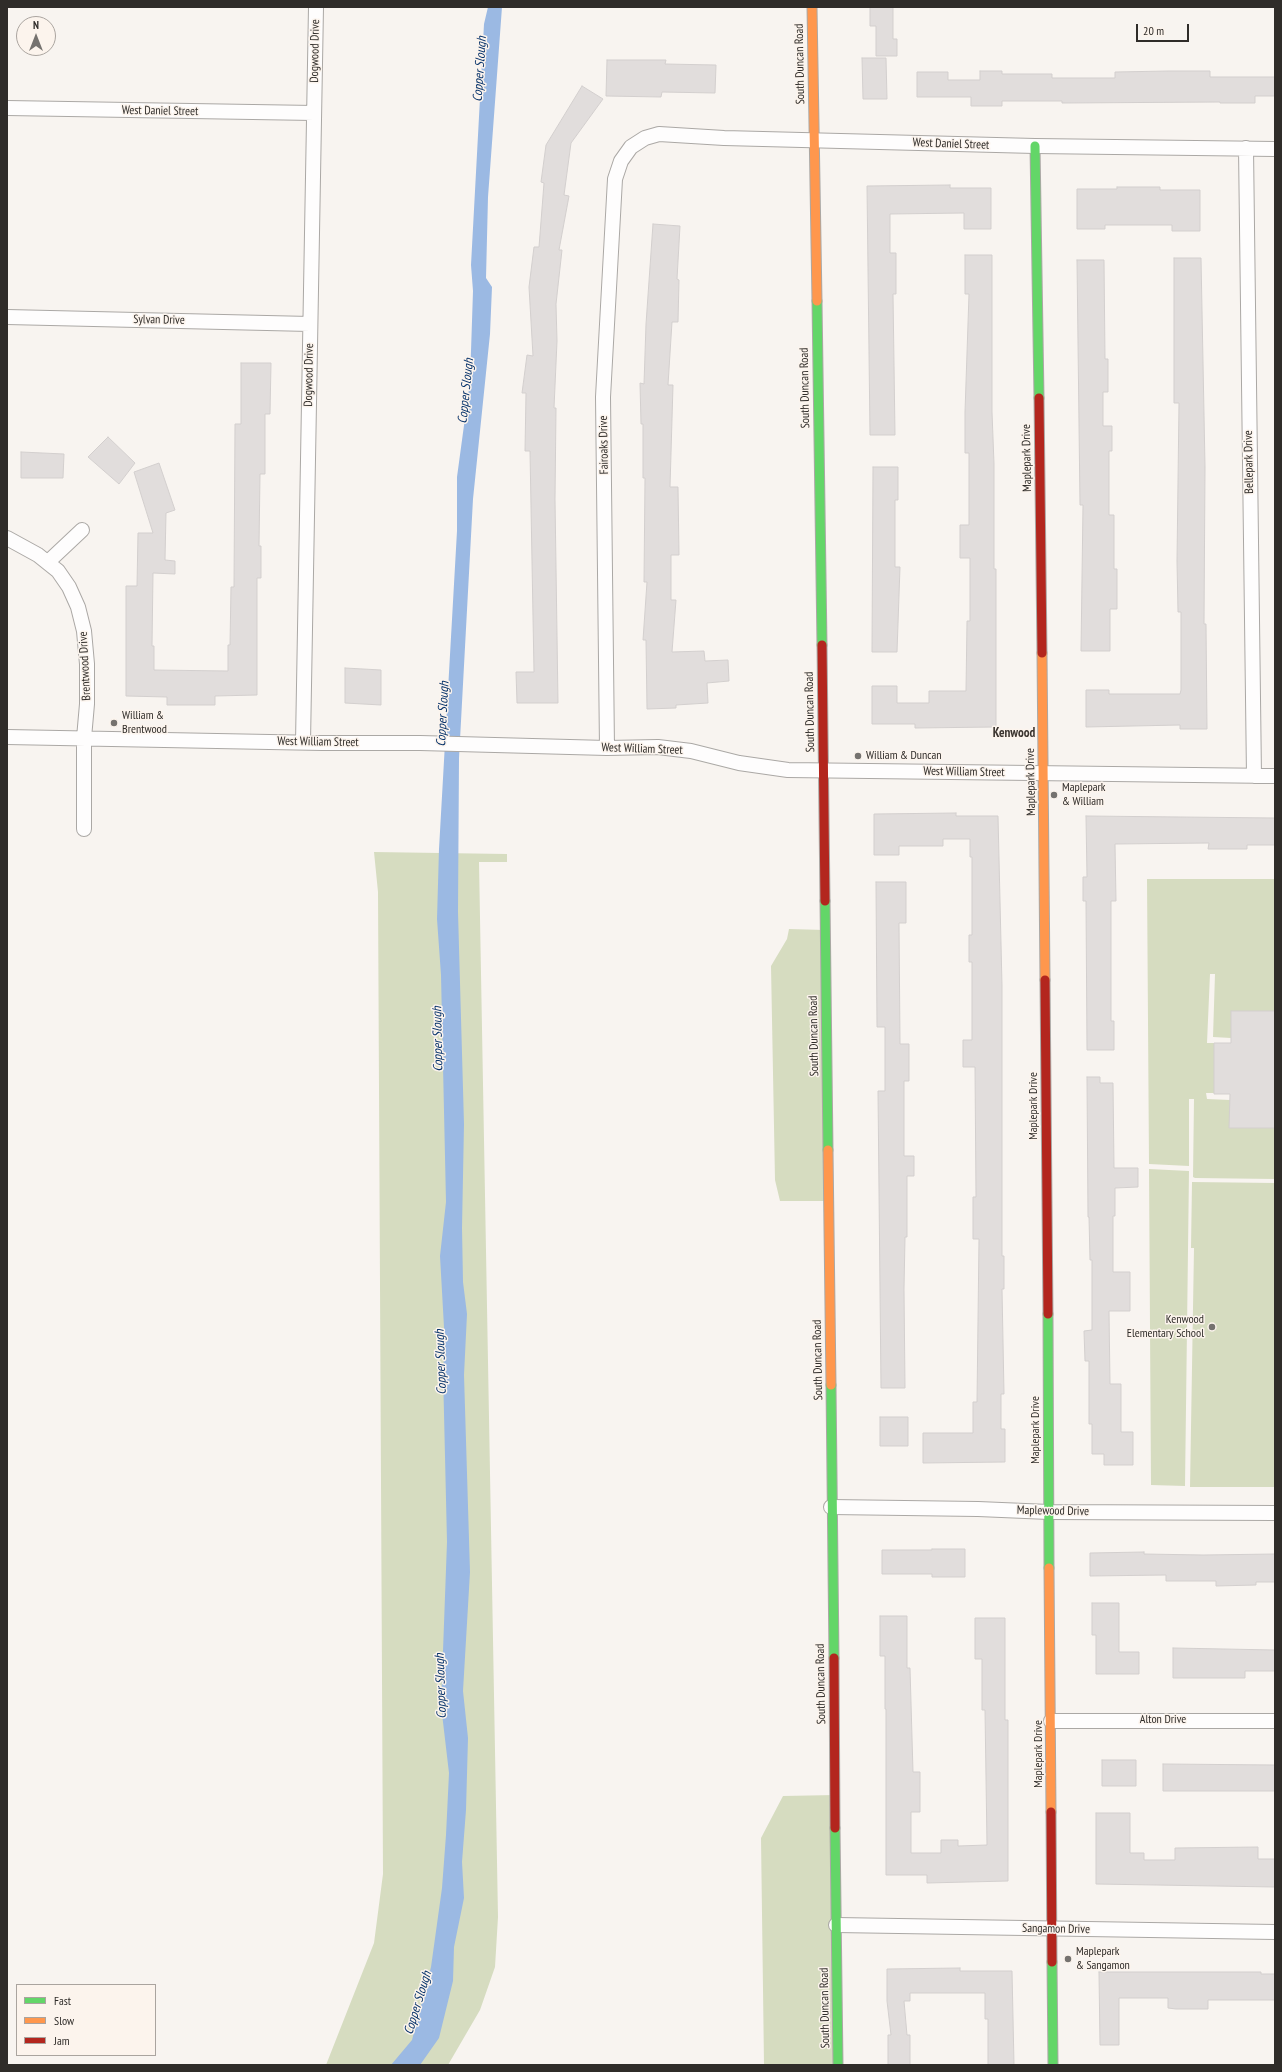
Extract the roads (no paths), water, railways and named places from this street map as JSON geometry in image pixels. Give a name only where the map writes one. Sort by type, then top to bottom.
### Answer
[{"type":"main road","name":"South Duncan Road","points":[[812,7],[823,770],[838,2065]]},
{"type":"main road","name":"Maplepark Drive","points":[[1036,146],[1043,773],[1053,2065]]},
{"type":"street","name":"Dogwood Drive","points":[[303,742],[316,7]]},
{"type":"street","name":"West Daniel Street","points":[[7,108],[314,113]]},
{"type":"street","name":"West Daniel Street","points":[[631,147],[645,138],[659,134],[1036,146],[1275,149]]},
{"type":"street","name":"Fairoaks Drive","points":[[607,748],[603,397],[615,179],[621,161],[631,147]]},
{"type":"street","name":"Bellepark Drive","points":[[1246,148],[1254,776]]},
{"type":"street","name":"Sylvan Drive","points":[[7,317],[310,324]]},
{"type":"street","points":[[48,562],[82,530]]},
{"type":"street","name":"Brentwood Drive","points":[[7,538],[38,555],[58,571],[69,587],[78,607],[84,631],[87,664],[87,704],[84,738],[84,829]]},
{"type":"street","name":"West William Street","points":[[7,737],[480,744],[607,748],[658,747],[691,751],[739,763],[769,768],[1275,776]]},
{"type":"street","name":"Maplewood Drive","points":[[831,1507],[978,1509],[1049,1512],[1275,1513]]},
{"type":"street","name":"Alton Drive","points":[[1051,1721],[1275,1721]]},
{"type":"street","name":"Sangamon Drive","points":[[836,1926],[1275,1932]]},
{"type":"water","points":[[488,7],[502,7],[488,197],[486,278],[492,287],[490,334],[473,499],[459,758],[458,912],[464,1124],[462,1228],[463,1282],[467,1314],[464,1375],[470,1572],[463,1691],[468,1738],[466,1810],[462,1862],[464,1898],[454,1947],[453,1981],[439,2038],[420,2065],[391,2065],[412,2040],[431,1967],[442,1888],[449,1773],[441,1705],[447,1542],[443,1371],[445,1345],[440,1256],[446,1202],[441,975],[437,919],[439,849],[457,531],[457,477],[470,381],[473,291],[471,265],[484,24]]},
{"type":"place","name":"William & Brentwood","points":[[114,723]]},
{"type":"place","name":"William & Duncan","points":[[858,756]]},
{"type":"place","name":"Maplepark & William","points":[[1054,795]]},
{"type":"place","name":"Kenwood Elementary School","points":[[1212,1327]]},
{"type":"place","name":"Maplepark & Sangamon","points":[[1068,1959]]},
{"type":"district","name":"Kenwood","points":[[1014,733]]},
{"type":"water label","name":"Copper Slough","points":[[480,69]]},
{"type":"water label","name":"Copper Slough","points":[[466,391]]},
{"type":"water label","name":"Copper Slough","points":[[443,714]]},
{"type":"water label","name":"Copper Slough","points":[[438,1039]]},
{"type":"water label","name":"Copper Slough","points":[[441,1362]]},
{"type":"water label","name":"Copper Slough","points":[[441,1686]]},
{"type":"water label","name":"Copper Slough","points":[[418,2003]]}]
